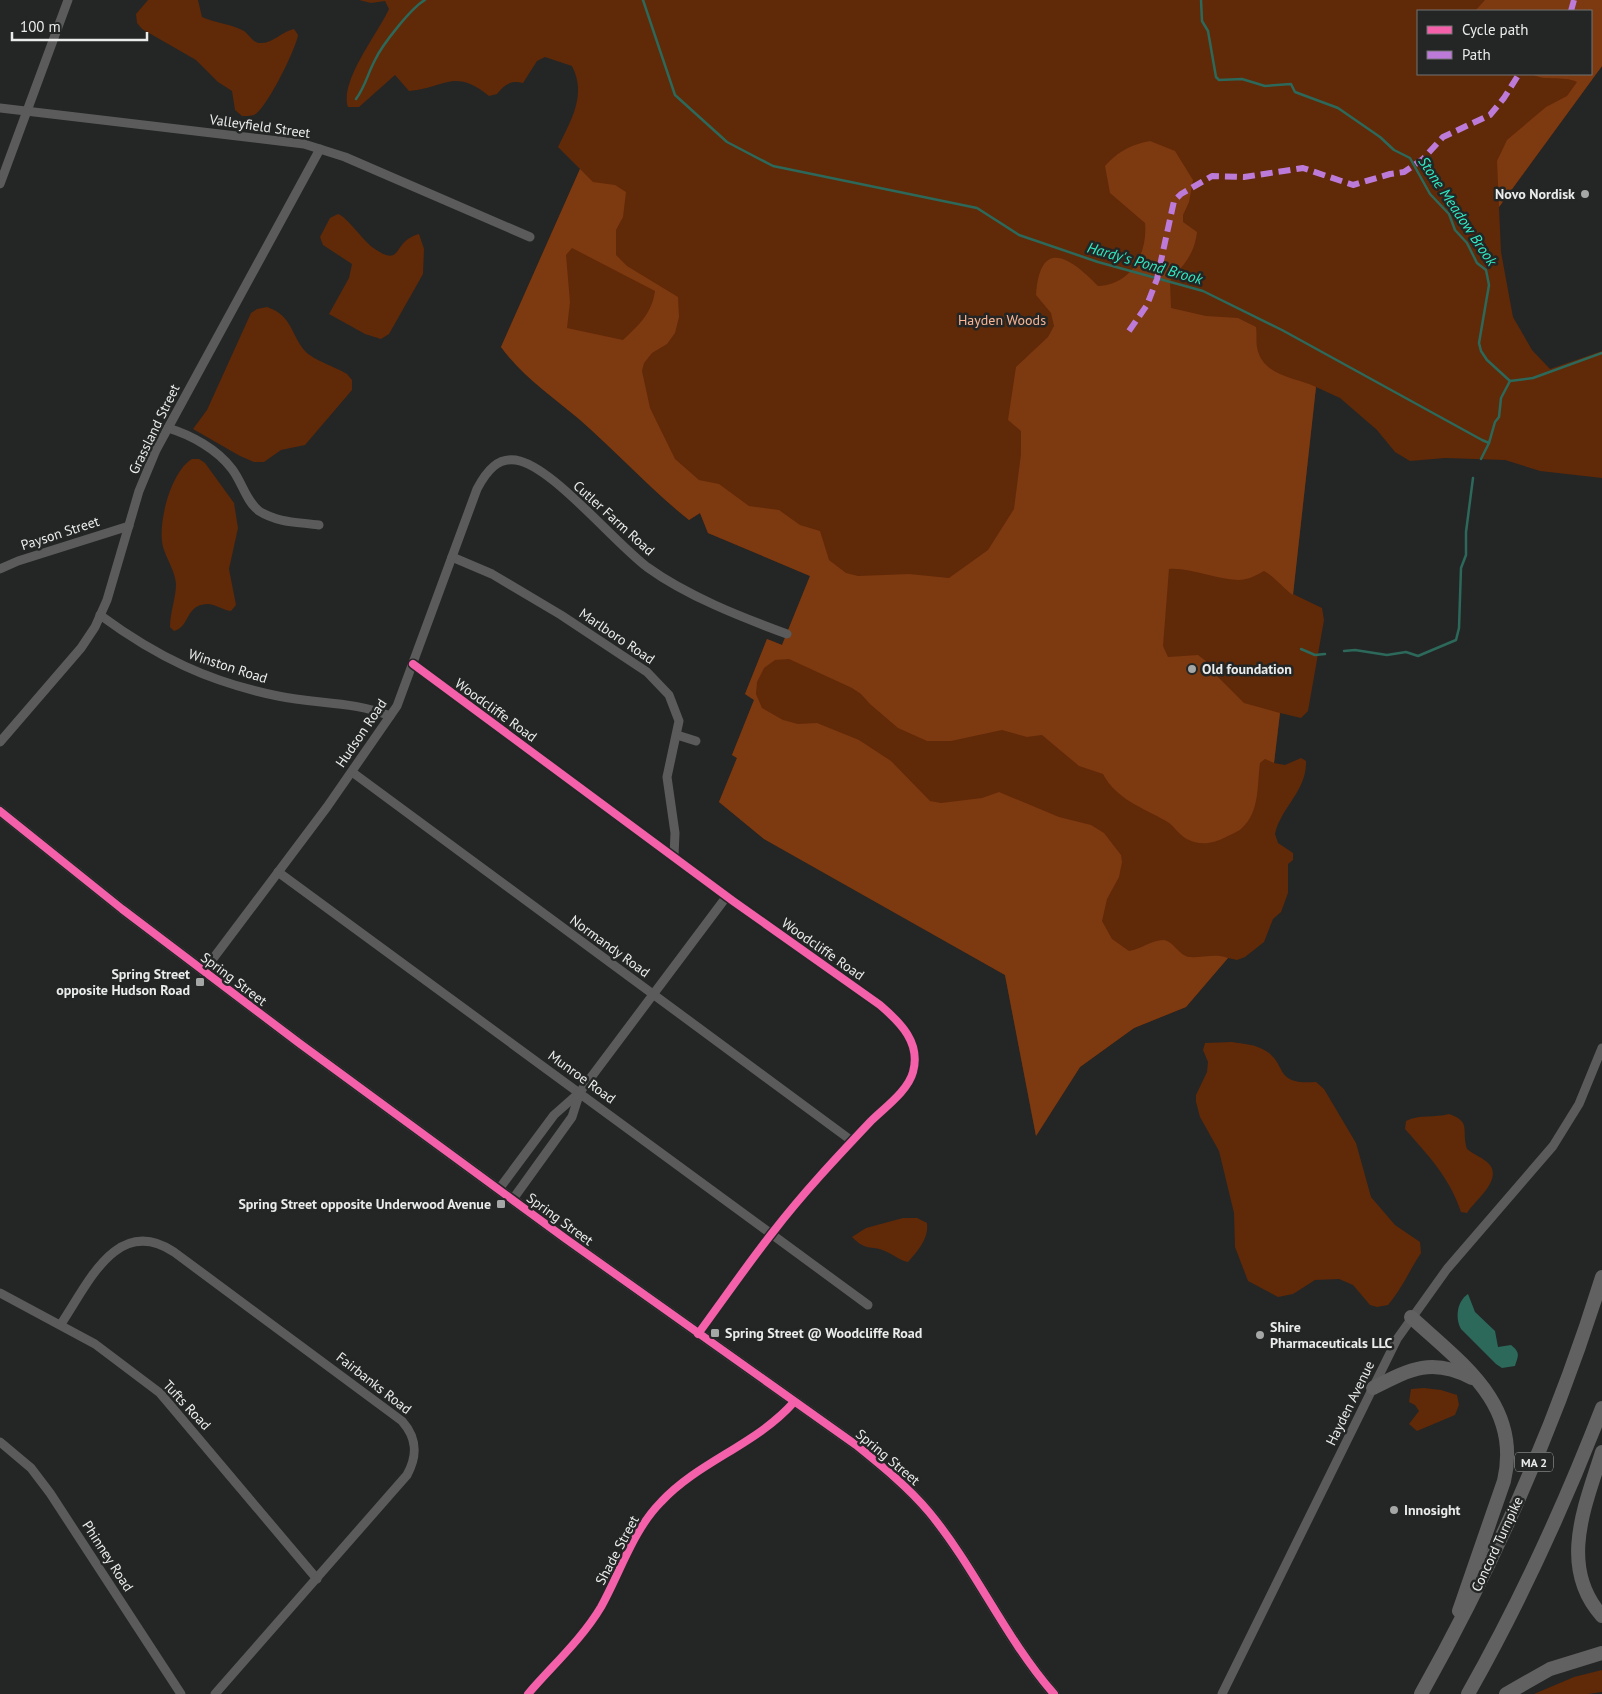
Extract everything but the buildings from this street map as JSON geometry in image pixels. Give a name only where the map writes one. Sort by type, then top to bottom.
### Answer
[{"type":"highway","name":"Concord Turnpike","points":[[1421,1694],[1492,1557],[1542,1444],[1576,1354],[1602,1277]]},
{"type":"highway","points":[[1411,1317],[1468,1369],[1491,1396],[1502,1418],[1506,1433],[1508,1460],[1501,1492],[1464,1593],[1450,1640]]},
{"type":"highway","points":[[1373,1388],[1405,1372],[1428,1366],[1453,1369],[1477,1380]]},
{"type":"highway","points":[[1468,1694],[1543,1549],[1602,1408]]},
{"type":"highway","points":[[1602,1452],[1582,1517],[1577,1548],[1578,1568],[1583,1586],[1602,1616]]},
{"type":"highway","points":[[1506,1694],[1550,1669],[1602,1653]]},
{"type":"main road","name":"Spring Street","points":[[0,812],[204,972],[698,1334],[856,1445],[918,1500],[948,1537],[1022,1651],[1054,1694]]},
{"type":"street","points":[[0,184],[68,0]]},
{"type":"street","name":"Valleyfield Street","points":[[0,108],[304,144],[345,157],[530,237]]},
{"type":"street","name":"Grassland Street","points":[[0,742],[81,648],[100,615],[107,600],[140,491],[168,428],[320,149]]},
{"type":"street","points":[[168,428],[187,434],[209,448],[232,469],[258,510],[273,518],[292,523],[318,525]]},
{"type":"street","name":"Cutler Farm Road","points":[[483,477],[501,460],[519,461],[539,471],[565,491],[620,545],[649,568],[743,618],[787,634]]},
{"type":"street","name":"Hudson Road","points":[[204,972],[352,772],[397,706],[483,477]]},
{"type":"street","name":"Payson Street","points":[[0,570],[18,561],[129,526]]},
{"type":"street","name":"Marlboro Road","points":[[452,557],[492,574],[561,615],[647,672],[669,695],[677,713],[677,735],[667,777],[675,833],[674,856]]},
{"type":"street","name":"Winston Road","points":[[100,615],[130,637],[176,664],[240,687],[280,696],[371,708],[390,716]]},
{"type":"street","name":"Woodcliffe Road","points":[[413,664],[726,896],[880,1005],[900,1022],[913,1044],[916,1059],[913,1075],[903,1089],[852,1141],[772,1233],[698,1334]]},
{"type":"street","points":[[677,735],[696,741]]},
{"type":"street","name":"Normandy Road","points":[[352,772],[852,1141]]},
{"type":"street","name":"Munroe Road","points":[[278,872],[868,1305]]},
{"type":"street","points":[[499,1189],[554,1115],[580,1092],[726,896]]},
{"type":"street","name":"Hayden Avenue","points":[[1222,1694],[1373,1388],[1411,1317],[1446,1269],[1553,1146],[1579,1104],[1602,1048]]},
{"type":"street","points":[[513,1199],[572,1117],[580,1092]]},
{"type":"street","name":"Fairbanks Road","points":[[61,1324],[111,1254],[131,1241],[153,1241],[174,1252],[402,1420],[412,1436],[415,1449],[412,1466],[393,1493],[216,1694]]},
{"type":"street","name":"Tufts Road","points":[[0,1294],[61,1324],[95,1344],[160,1393],[317,1579]]},
{"type":"street","name":"Shade Street","points":[[528,1694],[590,1622],[642,1527],[660,1502],[691,1476],[763,1431],[782,1416],[794,1402]]},
{"type":"street","name":"Phinney Road","points":[[0,1442],[31,1468],[50,1493],[180,1694]]},
{"type":"green space","points":[[148,0],[198,0],[202,17],[244,31],[254,41],[259,43],[270,41],[294,29],[298,35],[292,53],[273,91],[259,111],[254,115],[242,116],[235,110],[232,91],[218,82],[196,60],[142,29],[137,23],[136,14]]},
{"type":"green space","name":"Hayden Woods","points":[[359,0],[1602,0],[1602,66],[1499,207],[1501,252],[1513,317],[1532,350],[1550,369],[1602,351],[1602,478],[1540,471],[1505,460],[1445,458],[1410,461],[1395,452],[1377,430],[1340,398],[1316,387],[1293,594],[1322,608],[1324,620],[1308,711],[1301,718],[1280,713],[1274,763],[1285,765],[1301,758],[1306,761],[1302,781],[1278,824],[1275,834],[1278,843],[1293,853],[1293,860],[1288,864],[1288,893],[1281,912],[1273,919],[1264,942],[1245,957],[1237,960],[1228,958],[1186,1007],[1134,1028],[1080,1067],[1036,1136],[1005,975],[764,839],[719,802],[737,758],[732,755],[754,700],[745,694],[767,639],[782,645],[810,576],[708,533],[700,513],[689,520],[607,444],[518,367],[501,347],[580,169],[558,147],[576,107],[578,97],[578,87],[572,66],[545,57],[537,61],[523,83],[515,82],[508,84],[497,94],[489,96],[467,83],[459,81],[450,81],[409,91],[395,75],[359,107],[348,107],[349,85],[354,71],[389,9],[385,1],[371,3]]},
{"type":"green space","points":[[338,214],[372,247],[389,256],[394,255],[404,242],[419,234],[424,249],[423,274],[389,334],[381,339],[365,334],[329,314],[349,278],[352,264],[323,245],[320,237],[330,218]]},
{"type":"green space","points":[[267,307],[282,315],[305,351],[347,374],[352,380],[352,390],[305,445],[281,450],[264,462],[254,462],[193,429],[207,410],[251,313],[257,309]]},
{"type":"green space","points":[[192,459],[199,459],[205,463],[234,503],[238,528],[229,569],[236,605],[231,611],[210,604],[200,605],[191,612],[179,629],[174,631],[170,627],[176,584],[163,547],[162,525],[167,499],[172,486],[184,465]]},
{"type":"green space","points":[[1232,1042],[1258,1047],[1266,1051],[1273,1056],[1287,1077],[1302,1082],[1316,1082],[1324,1089],[1356,1143],[1371,1197],[1395,1225],[1420,1242],[1421,1253],[1388,1305],[1377,1307],[1370,1305],[1353,1285],[1339,1279],[1315,1280],[1293,1294],[1278,1297],[1248,1281],[1235,1247],[1234,1213],[1219,1151],[1200,1117],[1196,1102],[1196,1095],[1207,1072],[1208,1062],[1203,1050],[1205,1043]]},
{"type":"green space","points":[[1449,1114],[1461,1120],[1464,1127],[1467,1149],[1487,1162],[1492,1168],[1491,1182],[1467,1213],[1461,1212],[1445,1178],[1405,1129],[1406,1121],[1411,1119]]},
{"type":"green space","points":[[903,1218],[917,1218],[927,1223],[925,1239],[908,1262],[882,1250],[866,1247],[852,1237],[866,1228]]},
{"type":"green space","points":[[1411,1389],[1441,1390],[1457,1395],[1459,1405],[1455,1415],[1417,1431],[1409,1424],[1419,1411],[1415,1405],[1409,1402]]},
{"type":"green space","points":[[1602,1670],[1602,1692],[1588,1694],[1534,1694],[1574,1677]]},
{"type":"shaded area","points":[[1485,0],[1602,0],[1602,66],[1499,207],[1497,161],[1507,140],[1546,107],[1567,96],[1577,82],[1566,79],[1542,78],[1534,75],[1592,75],[1592,10],[1476,10]]},
{"type":"shaded area","points":[[1150,141],[1175,151],[1193,180],[1189,202],[1183,215],[1183,222],[1197,232],[1196,240],[1191,253],[1170,281],[1171,308],[1206,316],[1238,318],[1256,327],[1257,347],[1260,357],[1265,364],[1280,374],[1316,387],[1293,595],[1264,571],[1250,578],[1238,580],[1219,578],[1188,570],[1169,569],[1163,646],[1168,657],[1198,655],[1206,661],[1217,676],[1244,703],[1280,713],[1274,763],[1265,759],[1260,763],[1257,797],[1248,821],[1239,831],[1217,841],[1208,843],[1194,842],[1182,836],[1166,821],[1123,797],[1103,774],[1079,766],[1042,735],[1027,737],[1002,730],[951,741],[927,741],[898,728],[852,688],[789,659],[775,660],[764,668],[757,682],[756,694],[762,708],[783,720],[798,724],[817,723],[859,740],[891,761],[930,801],[941,803],[982,798],[999,792],[1059,817],[1091,825],[1104,833],[1121,855],[1122,862],[1119,877],[1107,899],[1102,921],[1112,939],[1129,951],[1155,941],[1163,940],[1170,943],[1185,956],[1228,958],[1186,1007],[1134,1028],[1080,1067],[1036,1136],[1005,975],[764,839],[719,802],[737,758],[732,755],[754,700],[745,694],[767,639],[782,645],[810,576],[708,533],[700,513],[689,520],[607,444],[518,367],[501,347],[580,169],[593,182],[615,185],[626,192],[623,217],[616,230],[616,255],[627,266],[678,297],[679,317],[675,333],[667,344],[652,353],[644,363],[642,371],[650,408],[675,459],[699,480],[719,484],[749,506],[779,510],[800,525],[820,531],[829,560],[846,573],[858,576],[909,574],[949,578],[988,550],[1014,509],[1021,454],[1021,431],[1008,420],[1016,367],[1048,337],[1054,326],[1051,313],[1036,295],[1043,265],[1050,259],[1058,258],[1067,261],[1077,267],[1098,286],[1120,280],[1128,274],[1140,256],[1144,245],[1145,223],[1110,193],[1105,166],[1125,149]],"holes":[[[572,248],[655,291],[648,312],[623,340],[567,328],[570,302],[566,255]]]},
{"type":"shaded area","points":[[1468,1294],[1475,1312],[1495,1331],[1498,1347],[1511,1345],[1516,1350],[1518,1357],[1515,1366],[1502,1368],[1496,1364],[1461,1329],[1458,1320],[1459,1305]]},
{"type":"waterway","points":[[356,99],[384,45],[397,27],[425,0]]},
{"type":"waterway","name":"Hardy's Pond Brook","points":[[643,0],[675,95],[727,142],[773,166],[977,208],[1019,235],[1098,262],[1203,291],[1282,330],[1489,443],[1495,422],[1499,417],[1501,398],[1510,381],[1533,378],[1602,353]]},
{"type":"waterway","name":"Stone Meadow Brook","points":[[1201,0],[1202,21],[1208,31],[1216,77],[1219,80],[1242,79],[1265,86],[1291,84],[1295,92],[1338,108],[1380,137],[1394,150],[1410,158],[1430,194],[1449,214],[1455,230],[1467,243],[1477,263],[1486,270],[1489,285],[1479,343],[1481,351],[1487,360],[1510,381]]},
{"type":"waterway","points":[[1481,459],[1489,443]]},
{"type":"waterway","points":[[1344,651],[1355,650],[1387,655],[1406,652],[1418,656],[1456,640],[1459,628],[1461,568],[1466,555],[1466,532],[1473,478]]},
{"type":"waterway","points":[[1301,649],[1315,655],[1325,654]]},
{"type":"marked path","points":[[1571,10],[1574,0]]},
{"type":"marked path","points":[[1129,331],[1147,305],[1157,279],[1174,201],[1181,194],[1212,176],[1244,177],[1303,168],[1353,185],[1390,174],[1404,172],[1423,159],[1443,137],[1490,115],[1504,98],[1518,75]]},
{"type":"cycle path","points":[[413,664],[733,901],[880,1005],[902,1026],[912,1043],[915,1062],[913,1072],[906,1086],[820,1175],[796,1203],[698,1334]]},
{"type":"cycle path","points":[[0,811],[122,909],[299,1043],[566,1239],[856,1445],[894,1477],[929,1512],[946,1534],[1020,1650],[1054,1694]]},
{"type":"cycle path","points":[[528,1694],[576,1641],[593,1619],[608,1594],[642,1525],[661,1502],[692,1475],[763,1430],[794,1402]]},
{"type":"place","name":"Novo Nordisk","points":[[1585,194]]},
{"type":"place","name":"Old foundation","points":[[1192,669]]},
{"type":"place","name":"Spring Street opposite Hudson Road","points":[[200,982]]},
{"type":"place","name":"Spring Street opposite Underwood Avenue","points":[[501,1204]]},
{"type":"place","name":"Spring Street @ Woodcliffe Road","points":[[715,1333]]},
{"type":"place","name":"Shire Pharmaceuticals LLC","points":[[1260,1335]]},
{"type":"place","name":"Innosight","points":[[1394,1510]]}]
